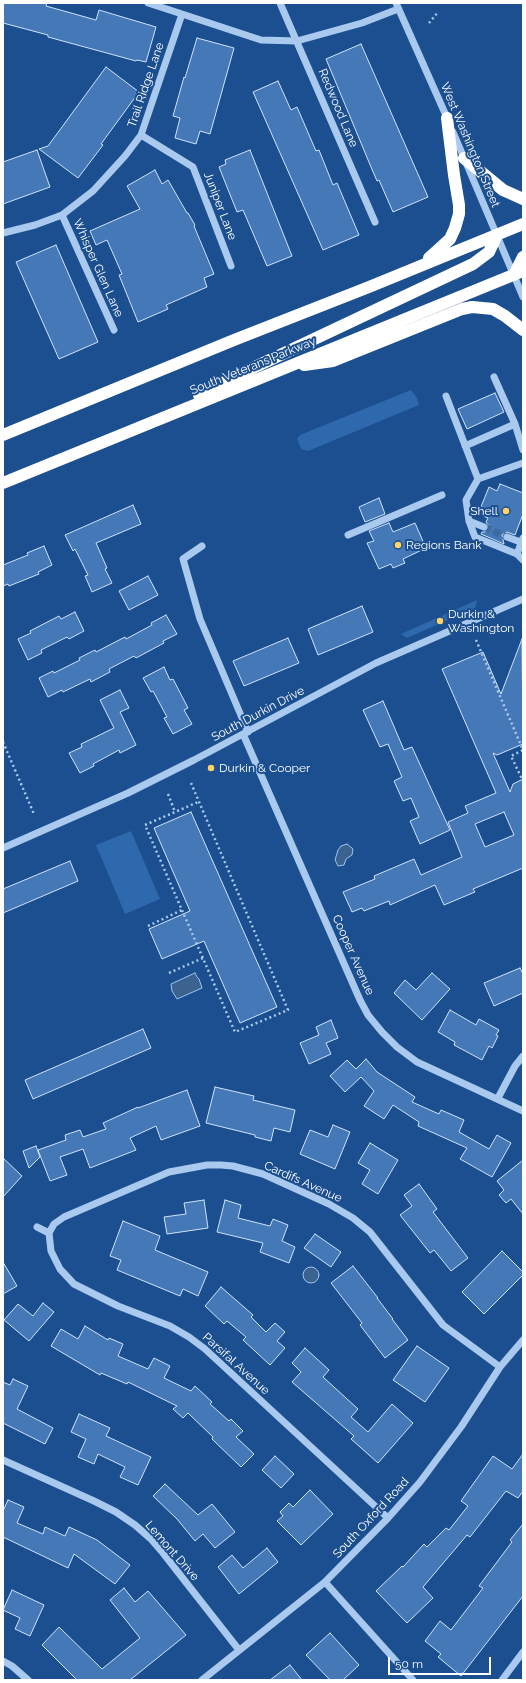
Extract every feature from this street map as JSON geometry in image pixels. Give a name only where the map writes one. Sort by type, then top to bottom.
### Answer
[{"type":"highway","points":[[421,266],[450,239],[458,222],[459,205],[447,118]]},
{"type":"highway","points":[[464,158],[503,190],[523,199]]},
{"type":"highway","points":[[3,435],[523,224]]},
{"type":"highway","points":[[134,429],[238,375],[473,264],[489,252],[497,235]]},
{"type":"highway","points":[[518,273],[523,257]]},
{"type":"highway","name":"South Veterans Parkway","points":[[3,482],[518,273]]},
{"type":"highway","points":[[285,368],[333,361],[462,309],[472,307],[493,309],[523,330]]},
{"type":"street","points":[[148,3],[261,40],[297,41],[362,23],[397,6]]},
{"type":"street","name":"Redwood Lane","points":[[280,3],[375,222]]},
{"type":"street","name":"West Washington Street","points":[[397,6],[497,235],[518,273],[523,297]]},
{"type":"street","name":"Trail Ridge Lane","points":[[3,233],[35,225],[62,215],[93,191],[126,156],[141,135],[182,14]]},
{"type":"street","name":"Juniper Lane","points":[[141,135],[193,167],[231,266]]},
{"type":"street","name":"Whisper Glen Lane","points":[[62,215],[114,330]]},
{"type":"street","points":[[494,377],[515,424],[523,450]]},
{"type":"street","points":[[446,396],[478,479]]},
{"type":"street","points":[[465,446],[515,424]]},
{"type":"street","points":[[523,463],[478,479],[466,500],[469,521],[475,537],[517,554],[523,560]]},
{"type":"street","points":[[348,535],[442,495]]},
{"type":"street","points":[[469,521],[484,527]]},
{"type":"street","points":[[507,537],[522,541],[517,554]]},
{"type":"street","name":"Cooper Avenue","points":[[202,546],[183,560],[200,619],[246,733],[360,1000],[368,1014],[382,1032],[397,1047],[417,1062],[498,1098],[523,1111]]},
{"type":"street","name":"South Durkin Drive","points":[[3,848],[128,793],[246,733],[376,663],[523,599]]},
{"type":"street","points":[[498,1098],[523,1056]]},
{"type":"street","name":"Cardifs Avenue","points":[[49,1233],[54,1224],[64,1217],[169,1172],[207,1165],[221,1165],[233,1166],[263,1174],[329,1204],[353,1218],[370,1232],[443,1325],[500,1367]]},
{"type":"street","points":[[36,1227],[49,1233]]},
{"type":"street","name":"Parsifal Avenue","points":[[49,1233],[51,1251],[60,1269],[74,1284],[118,1306],[170,1326],[189,1337],[205,1349],[388,1518]]},
{"type":"street","name":"South Oxford Road","points":[[202,1680],[325,1582],[388,1518],[420,1482],[461,1427],[500,1367],[523,1340]]},
{"type":"street","name":"Lemont Drive","points":[[3,1460],[100,1504],[116,1512],[135,1525],[163,1553],[239,1650]]},
{"type":"street","points":[[325,1582],[413,1680]]},
{"type":"street","points":[[502,1680],[523,1652]]},
{"type":"street","points":[[3,1661],[12,1666],[28,1680]]},
{"type":"path","points":[[429,23],[438,12]]},
{"type":"path","points":[[476,640],[523,750],[511,756],[523,781]]},
{"type":"path","points":[[3,742],[34,814]]},
{"type":"path","points":[[191,783],[288,1010],[235,1032],[145,825],[198,802]]},
{"type":"path","points":[[168,794],[175,812]]},
{"type":"path","points":[[148,926],[182,910]]},
{"type":"path","points":[[169,973],[203,958]]},
{"type":"shaded area","points":[[411,390],[417,398],[419,405],[308,451],[301,449],[297,439],[300,435]]},
{"type":"shaded area","points":[[477,600],[475,608],[407,638],[401,634]]},
{"type":"shaded area","points":[[131,831],[160,899],[125,914],[96,845]]},
{"type":"shaded area","points":[[347,844],[353,849],[352,855],[346,859],[344,865],[338,866],[335,860],[338,850],[341,846]]},
{"type":"shaded area","points":[[195,973],[202,988],[177,999],[172,991],[171,984]]},
{"type":"shaded area","points":[[311,1267],[317,1269],[319,1275],[317,1281],[311,1283],[305,1281],[303,1275],[305,1269]]},
{"type":"building","points":[[3,3],[47,3],[46,6],[96,20],[99,10],[156,27],[146,62],[136,61],[3,23]]},
{"type":"building","points":[[197,38],[234,48],[210,134],[200,131],[196,144],[175,138],[180,118],[173,116]]},
{"type":"building","points":[[361,44],[428,197],[393,212],[379,180],[377,181],[326,59]]},
{"type":"building","points":[[106,67],[139,92],[101,144],[103,145],[78,178],[39,149],[48,146]]},
{"type":"building","points":[[278,81],[291,110],[297,107],[316,151],[319,150],[333,185],[337,183],[359,235],[323,250],[253,92]]},
{"type":"building","points":[[37,150],[50,187],[3,204],[3,162]]},
{"type":"building","points":[[250,150],[292,256],[267,266],[243,210],[237,212],[219,167],[226,164],[225,160]]},
{"type":"building","points":[[155,170],[162,184],[168,180],[195,225],[194,226],[214,274],[204,278],[207,287],[166,305],[168,309],[138,322],[119,275],[122,274],[107,240],[96,245],[90,231],[140,209],[127,186]]},
{"type":"building","points":[[56,245],[98,342],[59,359],[16,262]]},
{"type":"building","points":[[495,393],[504,412],[467,429],[458,409]]},
{"type":"building","points":[[500,484],[523,493],[523,514],[515,535],[507,532],[502,535],[504,544],[481,534],[488,529],[489,526],[486,522],[488,518],[478,514],[489,487],[497,491]]},
{"type":"building","points":[[379,498],[385,514],[365,522],[359,507]]},
{"type":"building","points":[[133,505],[141,524],[96,543],[107,568],[105,569],[112,583],[92,592],[85,576],[88,575],[75,549],[73,551],[65,535]]},
{"type":"building","points":[[389,523],[393,532],[415,523],[426,548],[403,559],[405,563],[393,568],[391,564],[379,569],[367,543],[374,541],[369,531]]},
{"type":"building","points":[[44,546],[52,565],[38,572],[39,574],[9,586],[8,584],[3,586],[3,565],[28,555],[27,553]]},
{"type":"building","points":[[148,576],[158,595],[129,610],[119,591]]},
{"type":"building","points":[[362,606],[373,632],[318,655],[308,629]]},
{"type":"building","points":[[75,612],[84,631],[69,639],[67,637],[41,650],[42,653],[28,660],[18,639],[59,616],[61,619]]},
{"type":"building","points":[[166,615],[177,634],[136,658],[134,656],[109,669],[110,672],[91,682],[90,679],[63,692],[62,690],[48,697],[39,678],[53,671],[54,673],[80,660],[79,658],[95,650],[96,652],[125,637],[126,639],[152,625],[151,623]]},
{"type":"building","points":[[288,638],[299,663],[244,686],[233,661]]},
{"type":"building","points":[[522,639],[523,744],[497,755],[493,753],[510,792],[513,784],[523,779],[523,868],[473,889],[475,892],[444,905],[435,885],[390,905],[389,901],[364,911],[362,908],[352,912],[343,892],[375,879],[374,876],[414,859],[421,875],[462,857],[448,822],[468,813],[465,806],[496,793],[442,669],[483,652],[501,694]],"holes":[[[504,812],[514,835],[485,847],[475,824]]]},
{"type":"building","points":[[164,667],[170,680],[173,679],[188,708],[184,710],[192,724],[173,734],[164,718],[167,717],[153,691],[151,692],[143,678]]},
{"type":"building","points":[[120,690],[129,708],[120,712],[136,745],[120,753],[119,750],[80,773],[69,753],[82,747],[81,744],[114,728],[100,700]]},
{"type":"building","points":[[383,701],[404,750],[412,747],[450,830],[420,844],[410,821],[419,817],[411,798],[403,801],[394,781],[402,777],[388,744],[380,747],[363,710]]},
{"type":"building","points":[[191,812],[277,1007],[240,1023],[204,941],[162,959],[149,929],[190,911],[154,828]]},
{"type":"building","points":[[70,861],[78,881],[3,913],[3,889]]},
{"type":"building","points":[[520,968],[523,974],[523,993],[494,1006],[484,983]]},
{"type":"building","points":[[432,973],[450,989],[422,1020],[394,993],[405,980],[416,990]]},
{"type":"building","points":[[450,1010],[476,1025],[479,1019],[499,1030],[496,1035],[498,1036],[492,1048],[489,1046],[482,1060],[454,1045],[455,1042],[438,1032]]},
{"type":"building","points":[[331,1020],[338,1038],[326,1043],[331,1054],[309,1064],[300,1043],[319,1035],[316,1027]]},
{"type":"building","points":[[143,1029],[151,1048],[33,1099],[25,1080]]},
{"type":"building","points":[[366,1059],[377,1072],[415,1097],[412,1102],[439,1114],[441,1110],[464,1120],[459,1132],[489,1149],[497,1135],[511,1143],[492,1177],[460,1159],[467,1148],[418,1126],[419,1122],[393,1105],[384,1119],[364,1106],[374,1091],[361,1077],[345,1092],[330,1076],[347,1060],[356,1069]]},
{"type":"building","points":[[215,1087],[254,1096],[253,1100],[295,1110],[290,1132],[274,1128],[271,1141],[255,1137],[255,1135],[206,1123]]},
{"type":"building","points":[[187,1090],[200,1126],[161,1140],[156,1126],[130,1138],[136,1150],[90,1168],[83,1149],[60,1157],[67,1175],[50,1181],[38,1150],[66,1140],[65,1135],[80,1130],[83,1137],[106,1129],[103,1123],[138,1107]]},
{"type":"building","points":[[333,1125],[350,1132],[335,1169],[300,1154],[310,1130],[328,1137]]},
{"type":"building","points":[[370,1143],[398,1160],[378,1194],[362,1184],[370,1170],[358,1163]]},
{"type":"building","points":[[36,1146],[40,1157],[29,1168],[23,1151]]},
{"type":"building","points":[[3,1158],[22,1176],[3,1197]]},
{"type":"building","points":[[523,1160],[523,1214],[511,1199],[506,1203],[499,1195],[504,1190],[497,1181]]},
{"type":"building","points":[[419,1184],[437,1209],[433,1212],[468,1258],[451,1271],[434,1250],[430,1253],[400,1215],[412,1206],[404,1195]]},
{"type":"building","points":[[204,1200],[208,1228],[167,1234],[164,1217],[186,1214],[184,1203]]},
{"type":"building","points":[[225,1200],[241,1205],[238,1218],[270,1226],[273,1219],[288,1225],[282,1241],[295,1247],[289,1263],[260,1252],[263,1243],[217,1232]]},
{"type":"building","points":[[123,1221],[160,1236],[155,1250],[208,1272],[198,1296],[183,1289],[180,1296],[117,1270],[121,1260],[110,1256]]},
{"type":"building","points":[[315,1234],[341,1252],[331,1267],[304,1248]]},
{"type":"building","points":[[502,1251],[523,1272],[523,1275],[484,1314],[462,1292]]},
{"type":"building","points":[[3,1262],[17,1286],[3,1294]]},
{"type":"building","points":[[353,1266],[408,1340],[385,1358],[360,1325],[362,1323],[331,1283]]},
{"type":"building","points":[[221,1287],[253,1315],[251,1317],[266,1332],[275,1323],[285,1332],[277,1341],[285,1348],[270,1365],[243,1340],[246,1337],[227,1321],[224,1324],[205,1306]]},
{"type":"building","points":[[43,1303],[54,1312],[29,1341],[4,1320],[18,1304],[33,1316]]},
{"type":"building","points":[[85,1326],[108,1340],[109,1338],[123,1344],[118,1356],[148,1369],[154,1358],[170,1366],[164,1378],[191,1391],[195,1386],[212,1402],[210,1404],[229,1421],[231,1419],[243,1431],[236,1437],[254,1454],[241,1467],[188,1413],[183,1418],[173,1409],[177,1406],[128,1382],[127,1384],[101,1373],[100,1375],[51,1346],[61,1329],[78,1339]]},
{"type":"building","points":[[417,1346],[449,1368],[425,1402],[393,1380]]},
{"type":"building","points":[[305,1348],[329,1370],[323,1377],[358,1409],[351,1417],[368,1432],[392,1404],[413,1423],[378,1463],[351,1439],[354,1436],[292,1382],[301,1372],[292,1363]]},
{"type":"building","points":[[13,1379],[28,1386],[17,1409],[53,1428],[45,1444],[3,1423],[3,1382],[10,1385]]},
{"type":"building","points":[[79,1414],[110,1428],[106,1436],[151,1457],[138,1485],[120,1477],[125,1467],[98,1454],[94,1464],[78,1457],[86,1439],[71,1432]]},
{"type":"building","points":[[523,1454],[523,1491],[518,1498],[506,1491],[470,1537],[467,1535],[423,1587],[433,1598],[407,1623],[376,1591],[402,1566],[403,1567],[424,1544],[427,1547],[446,1528],[449,1530],[468,1506],[461,1501],[493,1456],[512,1469]]},
{"type":"building","points":[[275,1456],[294,1474],[281,1488],[262,1470]]},
{"type":"building","points":[[165,1484],[198,1515],[212,1504],[235,1532],[215,1548],[203,1534],[195,1541],[177,1519],[153,1496]]},
{"type":"building","points":[[310,1490],[333,1514],[301,1545],[277,1521],[283,1516],[280,1512],[289,1503],[293,1507]]},
{"type":"building","points":[[8,1500],[24,1507],[17,1523],[43,1534],[45,1527],[65,1536],[69,1527],[97,1540],[130,1565],[115,1584],[74,1554],[68,1568],[3,1537],[3,1511]]},
{"type":"building","points":[[523,1524],[523,1596],[461,1676],[438,1657],[441,1654],[425,1641],[440,1621],[451,1630],[483,1588],[479,1586],[512,1542],[510,1540]]},
{"type":"building","points":[[267,1548],[278,1562],[239,1594],[218,1567],[232,1555],[243,1568]]},
{"type":"building","points":[[124,1588],[135,1602],[148,1591],[186,1635],[130,1680],[77,1680],[42,1645],[59,1627],[102,1669],[140,1638],[110,1600]]},
{"type":"building","points":[[12,1590],[44,1605],[30,1636],[15,1629],[20,1618],[3,1610]]},
{"type":"building","points":[[330,1633],[359,1665],[343,1680],[330,1680],[306,1655]]},
{"type":"building","points":[[290,1665],[302,1680],[270,1680]]},
{"type":"tunnel","points":[[484,527],[507,537]]},
{"type":"place","name":"Shell","points":[[506,511]]},
{"type":"place","name":"Regions Bank","points":[[398,545]]},
{"type":"place","name":"Durkin & Washington","points":[[440,621]]},
{"type":"place","name":"Durkin & Cooper","points":[[211,768]]}]
